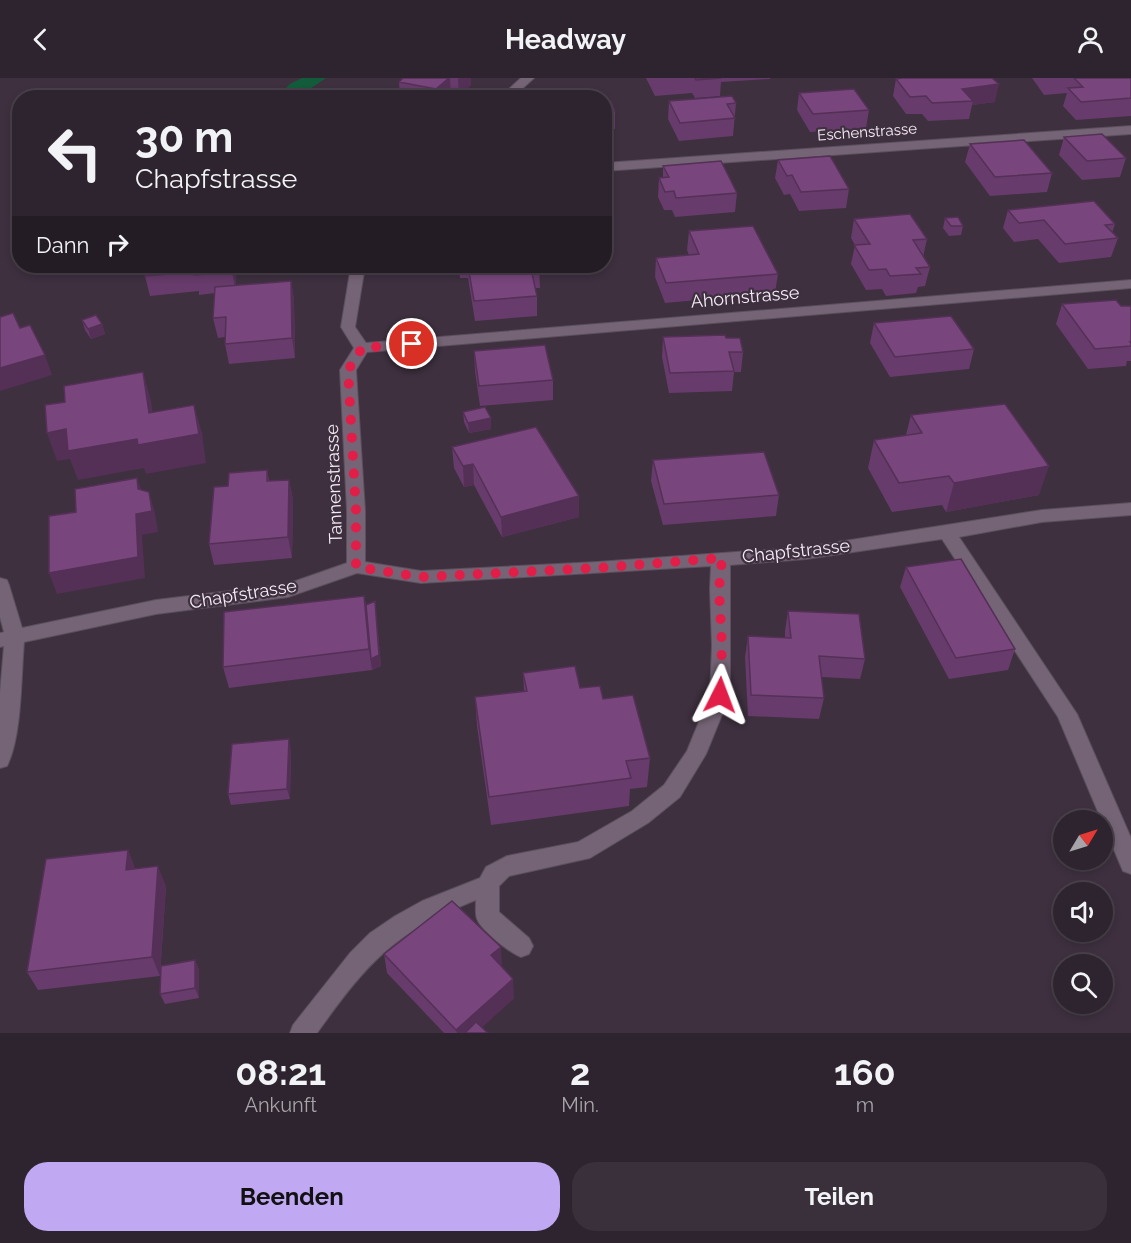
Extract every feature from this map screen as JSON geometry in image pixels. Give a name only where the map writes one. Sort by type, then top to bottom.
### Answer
[{"type":"street","points":[[514,90],[528,78]]},
{"type":"street","name":"Eschenstrasse","points":[[612,166],[1131,130]]},
{"type":"street","points":[[357,273],[348,327],[362,348]]},
{"type":"street","name":"Ahornstrasse","points":[[362,348],[1131,284]]},
{"type":"street","name":"Tannenstrasse","points":[[356,567],[356,511],[348,370],[362,348]]},
{"type":"street","name":"Chapfstrasse","points":[[7,638],[156,607],[288,590],[356,567],[421,577],[597,568],[806,553],[1042,516],[1127,512]]},
{"type":"street","points":[[947,532],[1067,714],[1131,864]]},
{"type":"street","points":[[521,946],[487,916],[488,885],[494,874],[515,863],[582,850],[640,817],[672,791],[696,754],[720,695],[722,646],[719,589],[722,558]]},
{"type":"street","points":[[0,585],[7,638],[4,728],[0,760]]},
{"type":"street","points":[[302,1033],[377,941],[416,916],[488,885]]},
{"type":"green space","points":[[302,78],[326,78],[308,90],[284,90]]},
{"type":"building","points":[[403,78],[449,78],[436,89],[399,82]]},
{"type":"building","points":[[695,78],[721,78],[696,80]]},
{"type":"building","points":[[992,78],[999,84],[962,89],[973,101],[932,103],[926,96],[910,97],[896,79]]},
{"type":"building","points":[[1074,78],[1131,78],[1131,98],[1081,102],[1068,88],[1083,87]]},
{"type":"building","points":[[854,89],[869,110],[813,114],[799,93]]},
{"type":"building","points":[[732,96],[736,103],[727,104],[735,118],[680,123],[669,101]]},
{"type":"building","points":[[1102,134],[1126,158],[1087,161],[1064,137]]},
{"type":"building","points":[[1024,140],[1052,173],[995,177],[970,144]]},
{"type":"building","points":[[830,156],[849,189],[801,192],[792,175],[787,176],[778,160]]},
{"type":"building","points":[[721,161],[737,193],[676,198],[674,191],[665,192],[659,178],[669,177],[663,166]]},
{"type":"building","points":[[1094,201],[1115,224],[1105,225],[1118,238],[1065,244],[1044,220],[1019,223],[1008,210]]},
{"type":"building","points":[[910,214],[927,239],[913,240],[930,267],[916,268],[921,274],[890,276],[886,269],[869,270],[854,245],[870,244],[854,219]]},
{"type":"building","points":[[958,217],[963,226],[951,226],[945,218]]},
{"type":"building","points":[[753,226],[778,274],[666,283],[656,258],[699,254],[689,231]]},
{"type":"building","points":[[145,273],[182,273],[145,276]]},
{"type":"building","points":[[195,273],[220,273],[195,275]]},
{"type":"building","points":[[469,273],[532,273],[537,296],[474,301]]},
{"type":"building","points":[[291,281],[292,338],[225,344],[226,317],[213,318],[215,287]]},
{"type":"building","points":[[1116,300],[1121,306],[1131,306],[1131,346],[1095,349],[1062,304]]},
{"type":"building","points":[[13,313],[20,328],[30,325],[45,355],[0,368],[0,317]]},
{"type":"building","points":[[96,315],[102,324],[88,329],[82,320]]},
{"type":"building","points":[[951,316],[974,349],[895,357],[874,323]]},
{"type":"building","points":[[725,335],[726,338],[740,338],[743,352],[729,352],[734,371],[670,373],[663,337]]},
{"type":"building","points":[[545,345],[553,380],[479,386],[474,351]]},
{"type":"building","points":[[143,372],[149,413],[194,405],[199,434],[138,445],[137,439],[68,451],[66,429],[47,433],[45,405],[65,402],[64,386]]},
{"type":"building","points":[[1005,404],[1049,466],[954,483],[949,476],[899,483],[874,440],[922,433],[911,415]]},
{"type":"building","points":[[485,407],[491,418],[468,423],[463,412]]},
{"type":"building","points":[[536,427],[579,496],[501,517],[473,464],[463,466],[452,447]]},
{"type":"building","points":[[764,452],[779,495],[664,504],[653,460]]},
{"type":"building","points":[[267,470],[267,481],[289,480],[288,537],[209,544],[214,487],[228,486],[229,473]]},
{"type":"building","points":[[137,478],[138,489],[149,492],[152,511],[136,514],[138,557],[49,573],[49,516],[76,512],[75,489]]},
{"type":"building","points":[[961,559],[1015,649],[956,658],[906,567]]},
{"type":"building","points":[[364,596],[369,649],[223,667],[224,612]]},
{"type":"building","points":[[375,601],[379,655],[371,659],[366,605]]},
{"type":"building","points":[[788,611],[859,614],[865,659],[819,656],[824,698],[751,695],[748,636],[791,638]]},
{"type":"building","points":[[575,666],[580,688],[600,686],[603,699],[633,695],[650,758],[626,761],[631,778],[489,797],[475,697],[527,691],[523,673]]},
{"type":"building","points":[[289,739],[287,789],[228,794],[232,744]]},
{"type":"building","points":[[128,850],[126,870],[158,866],[152,957],[27,972],[46,859]]},
{"type":"building","points":[[452,901],[501,947],[491,955],[513,979],[456,1030],[384,954]]},
{"type":"building","points":[[195,960],[195,988],[160,994],[161,966]]},
{"type":"building","points":[[476,1022],[488,1033],[465,1033]]},
{"type":"route","points":[[412,344],[362,348],[348,370],[356,511],[356,567],[421,577],[597,568],[722,558],[719,589],[722,646],[720,695]]}]
